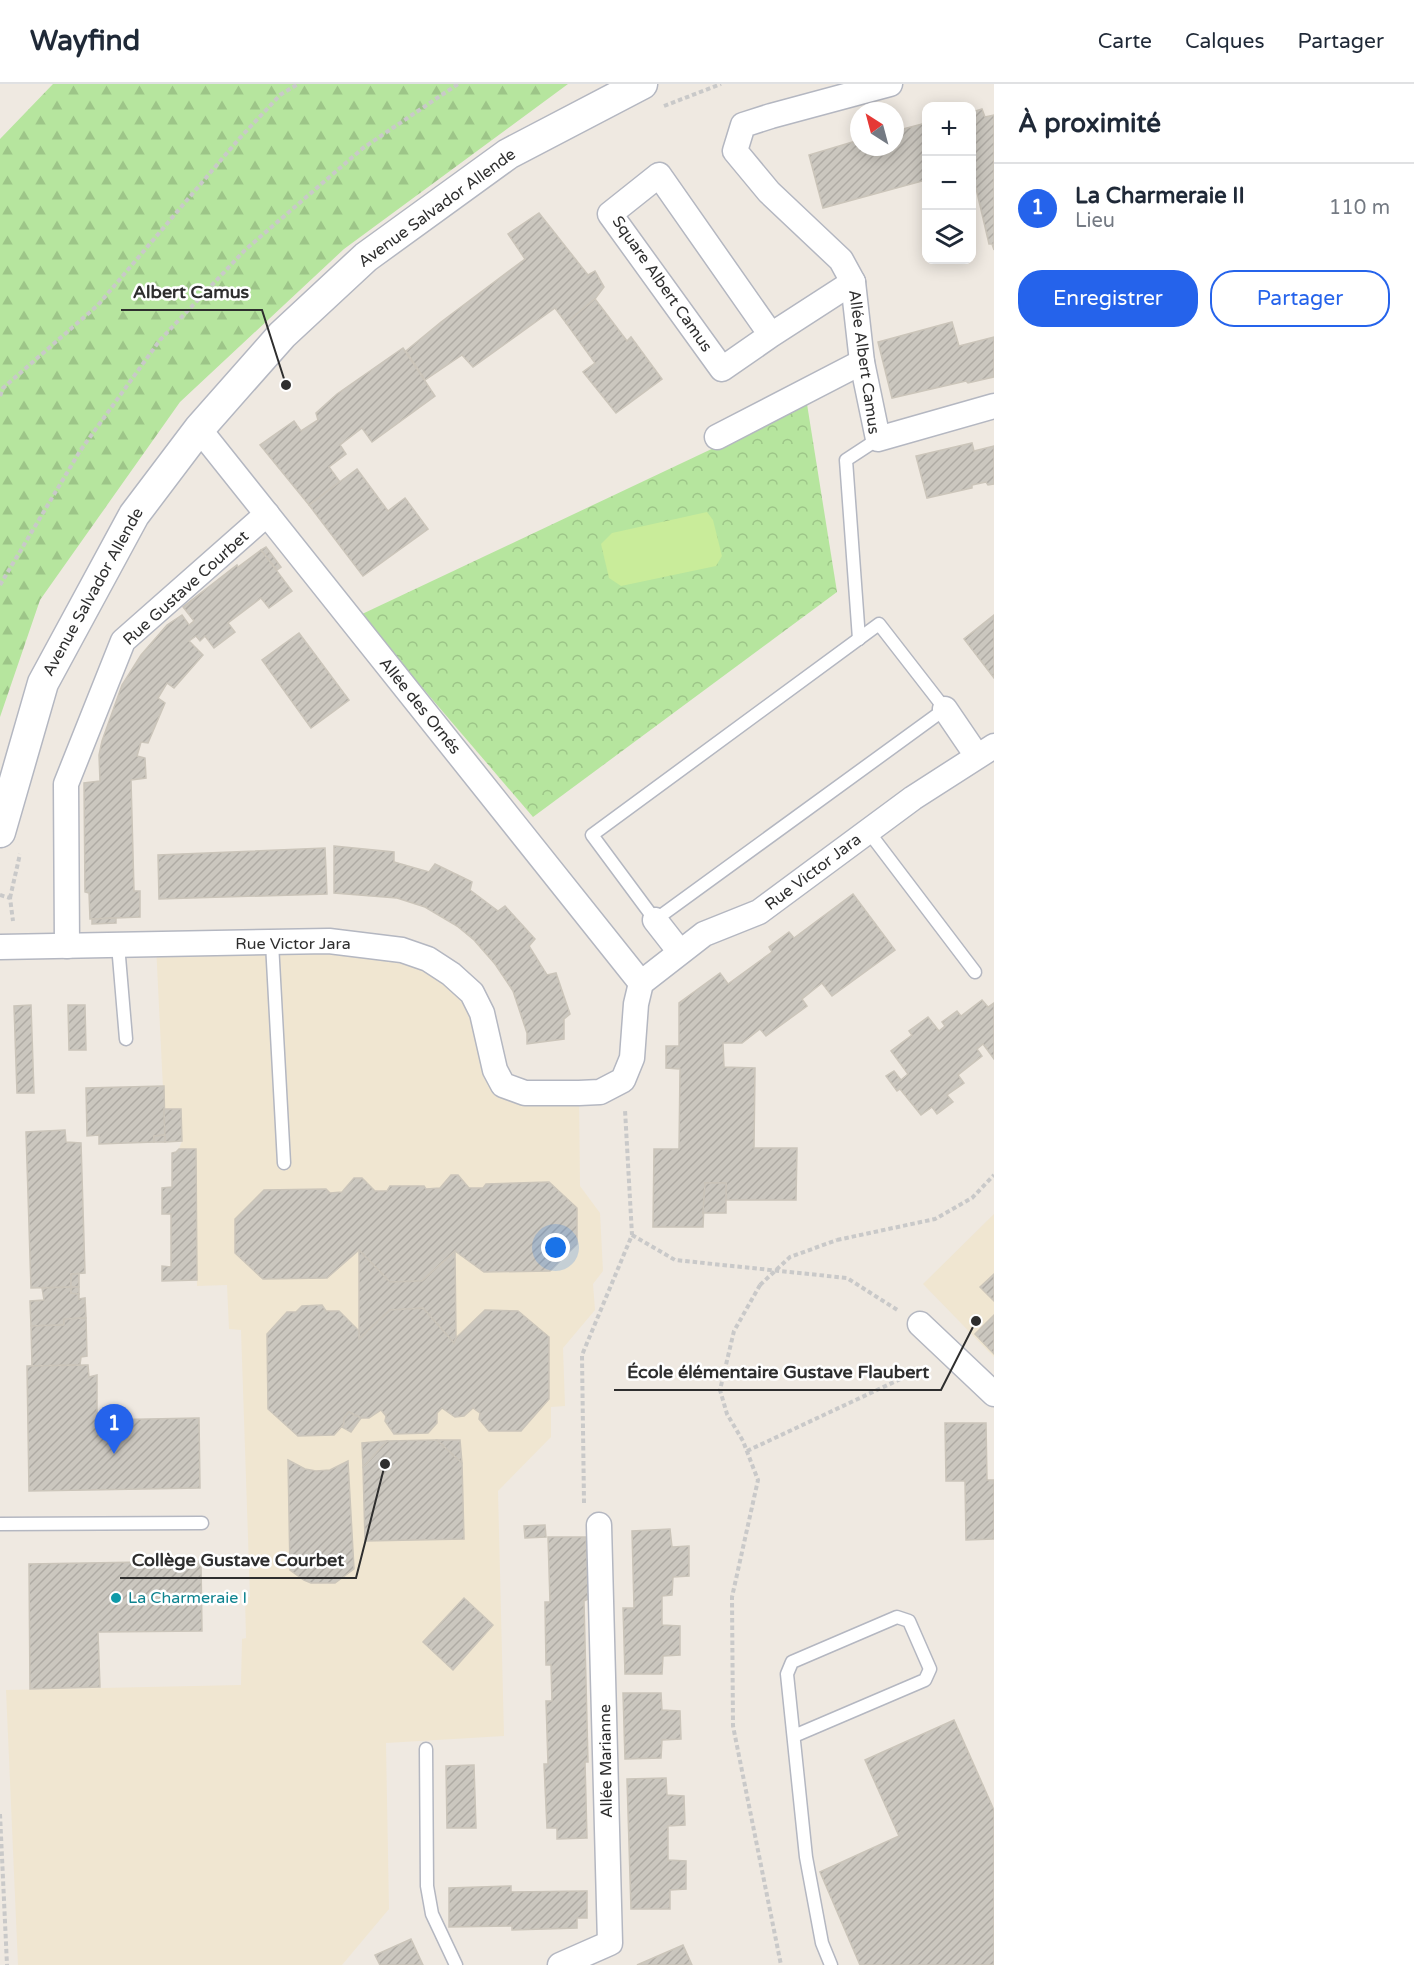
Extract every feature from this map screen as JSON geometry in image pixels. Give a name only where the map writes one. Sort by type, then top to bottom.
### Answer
[{"type":"street","name":"Avenue Salvador Allende","points":[[10,842],[43,683],[134,515],[199,429],[282,335],[366,256],[508,154],[642,84]]},
{"type":"street","name":"Allée Albert Camus","points":[[878,439],[862,362],[853,282],[841,260],[769,192],[735,151],[743,125],[890,84]]},
{"type":"street","name":"Square Albert Camus","points":[[771,335],[659,175],[609,214],[722,369],[853,282]]},
{"type":"street","points":[[717,437],[862,362]]},
{"type":"street","points":[[878,439],[994,406]]},
{"type":"street","name":"Allée des Ornés","points":[[199,429],[641,983]]},
{"type":"street","name":"Rue Gustave Courbet","points":[[67,946],[66,784],[123,641],[267,514]]},
{"type":"street","points":[[945,709],[985,751]]},
{"type":"street","name":"Rue Victor Jara","points":[[641,983],[704,934],[759,912],[913,798],[985,751]]},
{"type":"street","points":[[655,920],[680,951]]},
{"type":"street","name":"Rue Victor Jara","points":[[0,947],[329,941],[402,950],[428,959],[451,974],[472,993],[482,1013],[495,1070],[503,1085],[525,1093],[579,1093],[600,1092],[623,1080]]},
{"type":"street","points":[[623,1080],[632,1058],[636,1004],[641,983]]},
{"type":"street","points":[[920,1324],[994,1394]]},
{"type":"street","name":"Allée Marianne","points":[[560,1965],[610,1943],[600,1525]]},
{"type":"lane","name":"Allée Albert Camus","points":[[859,639],[846,460],[878,439]]},
{"type":"lane","points":[[879,624],[945,709],[655,920],[592,835],[879,624]]},
{"type":"lane","points":[[868,831],[975,972]]},
{"type":"lane","points":[[272,943],[284,1163]]},
{"type":"lane","points":[[118,945],[126,1039]]},
{"type":"lane","points":[[0,1524],[202,1523]]},
{"type":"lane","points":[[794,1736],[925,1680],[930,1669],[909,1621],[897,1617],[792,1662],[787,1674],[806,1857],[822,1943],[831,1965]]},
{"type":"lane","points":[[426,1749],[427,1886],[432,1914],[456,1965]]},
{"type":"path","points":[[0,396],[3,388],[98,305],[238,140],[280,95],[298,84]]},
{"type":"path","points":[[0,585],[80,451],[160,340],[245,250],[363,148],[458,84]]},
{"type":"path","points":[[663,107],[721,84]]},
{"type":"path","points":[[10,842],[10,898]]},
{"type":"path","points":[[600,1525],[584,1509],[582,1355],[632,1235],[623,1080]]},
{"type":"path","points":[[781,1965],[733,1726],[732,1597],[758,1480],[747,1451],[727,1414],[720,1390],[734,1331],[760,1285],[790,1257],[837,1240],[934,1219],[972,1198],[994,1175]]},
{"type":"path","points":[[632,1235],[675,1260],[847,1278],[920,1324]]},
{"type":"path","points":[[747,1451],[952,1355]]},
{"type":"path","points":[[0,1814],[7,1965]]},
{"type":"shaded area","points":[[329,941],[451,974],[503,1085],[579,1093],[580,1186],[600,1213],[603,1271],[593,1284],[595,1310],[563,1348],[565,1406],[551,1407],[551,1437],[498,1491],[504,1736],[386,1743],[389,1909],[342,1965],[18,1965],[6,1690],[241,1685],[242,1639],[246,1638],[245,1598],[250,1597],[241,1330],[229,1329],[227,1285],[197,1286],[196,1149],[179,1149],[182,1141],[181,1109],[164,1109],[156,945]]},
{"type":"shaded area","points":[[994,1214],[994,1357],[923,1284]]},
{"type":"green space","points":[[53,84],[568,84],[344,249],[180,402],[40,600],[0,717],[0,139]]},
{"type":"green space","points":[[807,404],[837,592],[533,817],[360,615]]},
{"type":"green space","points":[[707,512],[713,520],[722,556],[716,566],[621,586],[609,578],[601,544],[612,533]]},
{"type":"building","points":[[982,109],[985,117],[994,115],[994,250],[992,244],[989,244],[976,188],[976,111]]},
{"type":"building","points":[[922,124],[922,181],[823,208],[809,155],[850,143],[850,156],[904,156],[904,129]]},
{"type":"building","points":[[539,213],[588,275],[595,271],[604,287],[595,299],[566,323],[555,308],[473,367],[462,355],[425,380],[406,351],[525,259],[508,234]]},
{"type":"building","points":[[595,299],[627,341],[631,337],[662,379],[616,413],[583,372],[595,363],[566,323]]},
{"type":"building","points":[[952,322],[959,346],[994,337],[994,377],[892,398],[878,342]]},
{"type":"building","points":[[403,348],[435,396],[372,442],[362,428],[340,445],[346,454],[329,467],[340,482],[309,505],[260,445],[294,421],[301,431],[318,420],[316,413],[337,394]]},
{"type":"building","points":[[972,443],[974,451],[994,446],[994,484],[988,485],[986,482],[972,485],[972,488],[927,498],[916,456]]},
{"type":"building","points":[[357,469],[388,511],[405,498],[428,529],[363,576],[309,505]]},
{"type":"building","points":[[266,547],[281,567],[277,570],[261,550]]},
{"type":"building","points":[[261,550],[292,591],[269,608],[261,598],[228,623],[235,632],[214,648],[205,636],[200,641],[196,636],[189,641],[203,655],[174,688],[167,683],[158,698],[165,703],[148,743],[141,742],[137,756],[145,758],[146,778],[131,780],[134,891],[140,891],[140,917],[90,919],[89,893],[85,892],[84,783],[100,781],[99,755],[102,741],[122,685],[141,655],[167,625],[182,615],[189,625],[194,621],[183,607],[237,565],[238,567]]},
{"type":"building","points":[[994,615],[994,678],[964,639]]},
{"type":"building","points":[[299,633],[349,700],[311,728],[262,660]]},
{"type":"building","points":[[334,846],[394,852],[394,862],[429,872],[435,864],[472,882],[470,890],[498,911],[505,906],[535,939],[529,946],[547,975],[556,973],[570,1014],[564,1019],[564,1039],[527,1044],[527,1033],[513,991],[495,964],[474,940],[457,926],[425,907],[397,898],[334,893]]},
{"type":"building","points":[[325,848],[327,894],[159,899],[158,855]]},
{"type":"building","points":[[853,894],[895,950],[832,996],[822,983],[802,999],[807,1006],[766,1036],[760,1029],[742,1043],[723,1043],[724,1067],[755,1068],[754,1148],[797,1148],[796,1200],[726,1200],[726,1183],[705,1183],[703,1227],[653,1227],[654,1149],[679,1149],[680,1069],[666,1068],[666,1046],[679,1046],[679,1003],[720,973],[728,984],[772,952],[769,947],[789,932],[794,938]]},
{"type":"building","points":[[116,918],[116,923],[92,924],[92,919]]},
{"type":"building","points":[[982,1000],[988,1007],[994,1003],[994,1059],[983,1044],[977,1049],[982,1056],[958,1075],[964,1083],[947,1095],[953,1102],[937,1114],[932,1107],[921,1115],[900,1089],[897,1091],[886,1076],[894,1071],[901,1080],[908,1074],[891,1051],[912,1035],[909,1031],[928,1017],[939,1031],[945,1026],[942,1022],[957,1011],[961,1016]]},
{"type":"building","points":[[31,1005],[34,1093],[17,1093],[14,1006]]},
{"type":"building","points":[[68,1005],[85,1005],[86,1050],[69,1050]]},
{"type":"building","points":[[164,1086],[165,1135],[154,1136],[154,1142],[99,1144],[99,1135],[87,1136],[86,1088]]},
{"type":"building","points":[[164,1109],[181,1109],[182,1141],[165,1142]]},
{"type":"building","points":[[65,1130],[66,1142],[81,1143],[85,1273],[71,1274],[71,1287],[31,1288],[26,1132]]},
{"type":"building","points":[[165,1135],[165,1142],[154,1142],[154,1136]]},
{"type":"building","points":[[179,1149],[196,1149],[197,1280],[162,1281],[162,1266],[171,1267],[171,1214],[162,1214],[162,1188],[172,1187],[172,1153]]},
{"type":"building","points":[[451,1175],[458,1175],[469,1188],[483,1188],[486,1184],[549,1182],[577,1208],[577,1244],[550,1271],[484,1272],[455,1251],[422,1281],[390,1282],[359,1250],[327,1278],[263,1279],[235,1253],[235,1219],[264,1190],[326,1189],[330,1193],[342,1192],[354,1178],[362,1178],[375,1191],[387,1191],[390,1186],[440,1188]]},
{"type":"building","points":[[705,1183],[726,1183],[726,1213],[703,1213]]},
{"type":"building","points":[[359,1250],[390,1282],[422,1281],[455,1251],[456,1338],[454,1343],[423,1308],[390,1310],[359,1339]]},
{"type":"building","points":[[71,1274],[79,1274],[79,1287],[71,1287]]},
{"type":"building","points":[[994,1274],[994,1301],[980,1287]]},
{"type":"building","points":[[71,1287],[71,1293],[79,1294],[79,1299],[85,1298],[86,1318],[64,1319],[64,1325],[31,1326],[30,1301],[44,1300],[42,1288]]},
{"type":"building","points":[[71,1287],[79,1287],[79,1294],[71,1293]]},
{"type":"building","points":[[322,1305],[326,1311],[339,1311],[359,1331],[359,1339],[390,1310],[423,1308],[454,1343],[456,1338],[485,1310],[518,1311],[549,1337],[549,1399],[521,1431],[489,1431],[479,1419],[480,1413],[473,1408],[464,1416],[455,1417],[442,1408],[437,1413],[437,1423],[428,1433],[394,1434],[381,1410],[369,1418],[361,1418],[349,1412],[344,1418],[344,1424],[334,1435],[298,1436],[268,1409],[267,1334],[287,1312],[296,1312],[302,1306]]},
{"type":"building","points":[[994,1315],[994,1354],[975,1334]]},
{"type":"building","points":[[86,1318],[87,1356],[81,1357],[80,1365],[32,1366],[31,1326],[64,1325],[64,1319]]},
{"type":"building","points":[[88,1365],[89,1377],[97,1375],[97,1420],[199,1418],[200,1488],[29,1491],[27,1366]]},
{"type":"building","points":[[349,1412],[361,1418],[351,1432],[342,1427],[344,1418]]},
{"type":"building","points":[[945,1423],[986,1423],[987,1480],[994,1480],[994,1539],[966,1540],[965,1481],[946,1481]]},
{"type":"building","points":[[437,1440],[462,1463],[464,1539],[365,1541],[363,1467],[387,1441]]},
{"type":"building","points":[[437,1440],[460,1440],[462,1463]]},
{"type":"building","points":[[387,1441],[363,1467],[362,1443]]},
{"type":"building","points":[[288,1460],[305,1469],[316,1471],[330,1470],[348,1461],[354,1569],[335,1583],[311,1583],[290,1570]]},
{"type":"building","points":[[545,1525],[546,1537],[525,1538],[524,1526]]},
{"type":"building","points":[[670,1529],[672,1547],[689,1546],[689,1576],[673,1577],[672,1595],[662,1596],[662,1625],[680,1626],[680,1655],[663,1656],[662,1674],[625,1674],[623,1608],[634,1608],[632,1531]]},
{"type":"building","points":[[548,1537],[586,1537],[588,1599],[584,1601],[588,1762],[585,1762],[587,1838],[557,1839],[557,1828],[547,1828],[544,1764],[548,1764],[546,1701],[552,1701],[551,1665],[546,1665],[545,1602],[550,1602]]},
{"type":"building","name":"La Charmeraie I","points":[[201,1561],[202,1631],[98,1632],[100,1687],[30,1689],[29,1564]]},
{"type":"building","points":[[464,1598],[493,1625],[453,1670],[423,1642]]},
{"type":"building","points":[[623,1693],[661,1693],[662,1710],[680,1711],[681,1739],[662,1740],[661,1758],[625,1759]]},
{"type":"building","points":[[954,1720],[994,1810],[994,1965],[860,1965],[820,1872],[899,1836],[865,1760]]},
{"type":"building","points":[[474,1765],[476,1828],[447,1828],[446,1766]]},
{"type":"building","points":[[666,1778],[667,1795],[684,1796],[685,1825],[668,1826],[668,1860],[686,1861],[686,1889],[670,1890],[670,1909],[631,1909],[627,1779]]},
{"type":"building","points":[[511,1886],[511,1892],[587,1891],[587,1918],[577,1918],[577,1928],[512,1930],[512,1926],[449,1927],[449,1888]]},
{"type":"building","points":[[411,1939],[423,1965],[380,1965],[375,1955]]},
{"type":"building","points":[[683,1945],[692,1965],[637,1965]]},
{"type":"place","name":"Albert Camus","points":[[286,385]]},
{"type":"place","name":"École élémentaire Gustave Flaubert","points":[[976,1321]]},
{"type":"place","name":"La Charmeraie II","points":[[114,1454]]},
{"type":"place","name":"Collège Gustave Courbet","points":[[385,1464]]},
{"type":"place","name":"La Charmeraie I","points":[[116,1598]]}]
